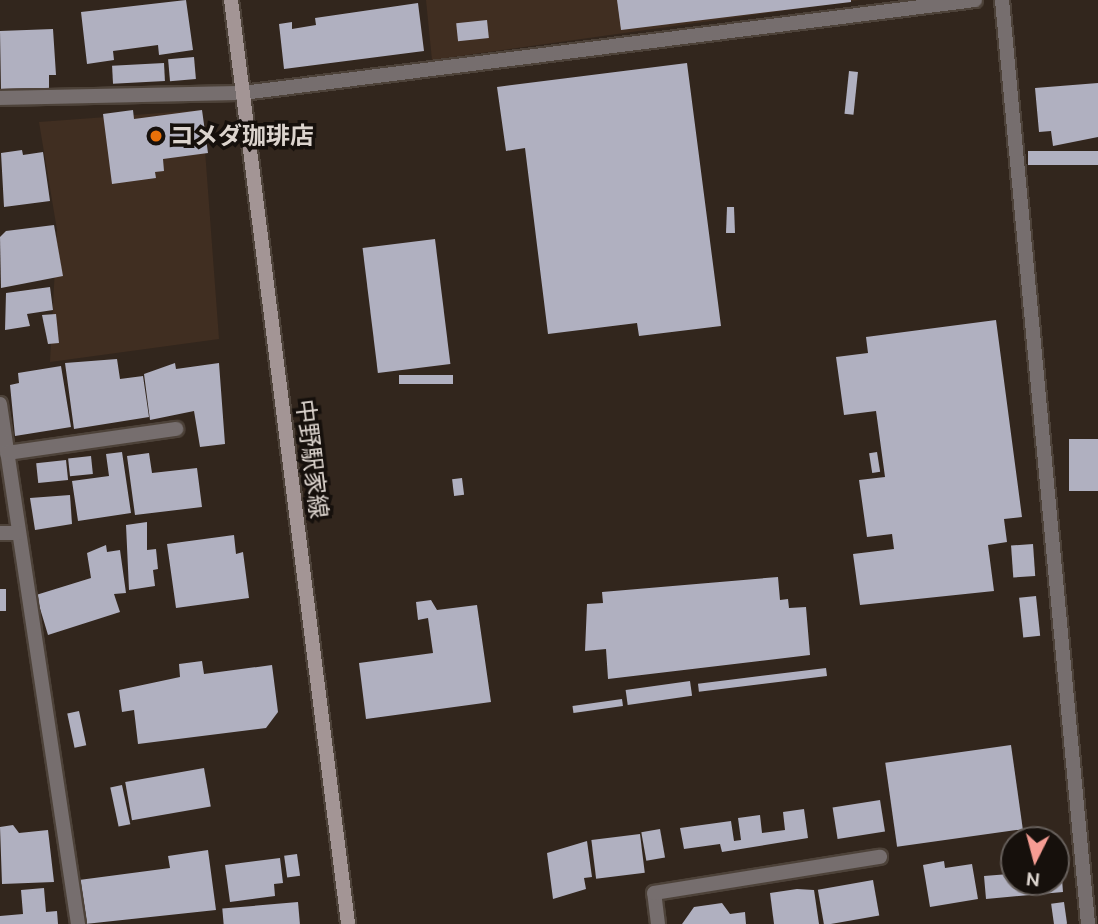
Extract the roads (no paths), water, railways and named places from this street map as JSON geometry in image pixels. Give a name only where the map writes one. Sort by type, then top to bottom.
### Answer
[{"type":"main road","name":"中野駅家線","points":[[231,0],[348,924]]},
{"type":"street","points":[[0,98],[243,93],[975,0]]},
{"type":"street","points":[[1002,0],[1088,924]]},
{"type":"street","points":[[0,404],[78,924]]},
{"type":"street","points":[[7,453],[176,429]]},
{"type":"street","points":[[0,533],[19,533]]},
{"type":"street","points":[[658,924],[654,893],[880,857]]},
{"type":"place","name":"コメダ珈琲店","points":[[156,136]]}]
